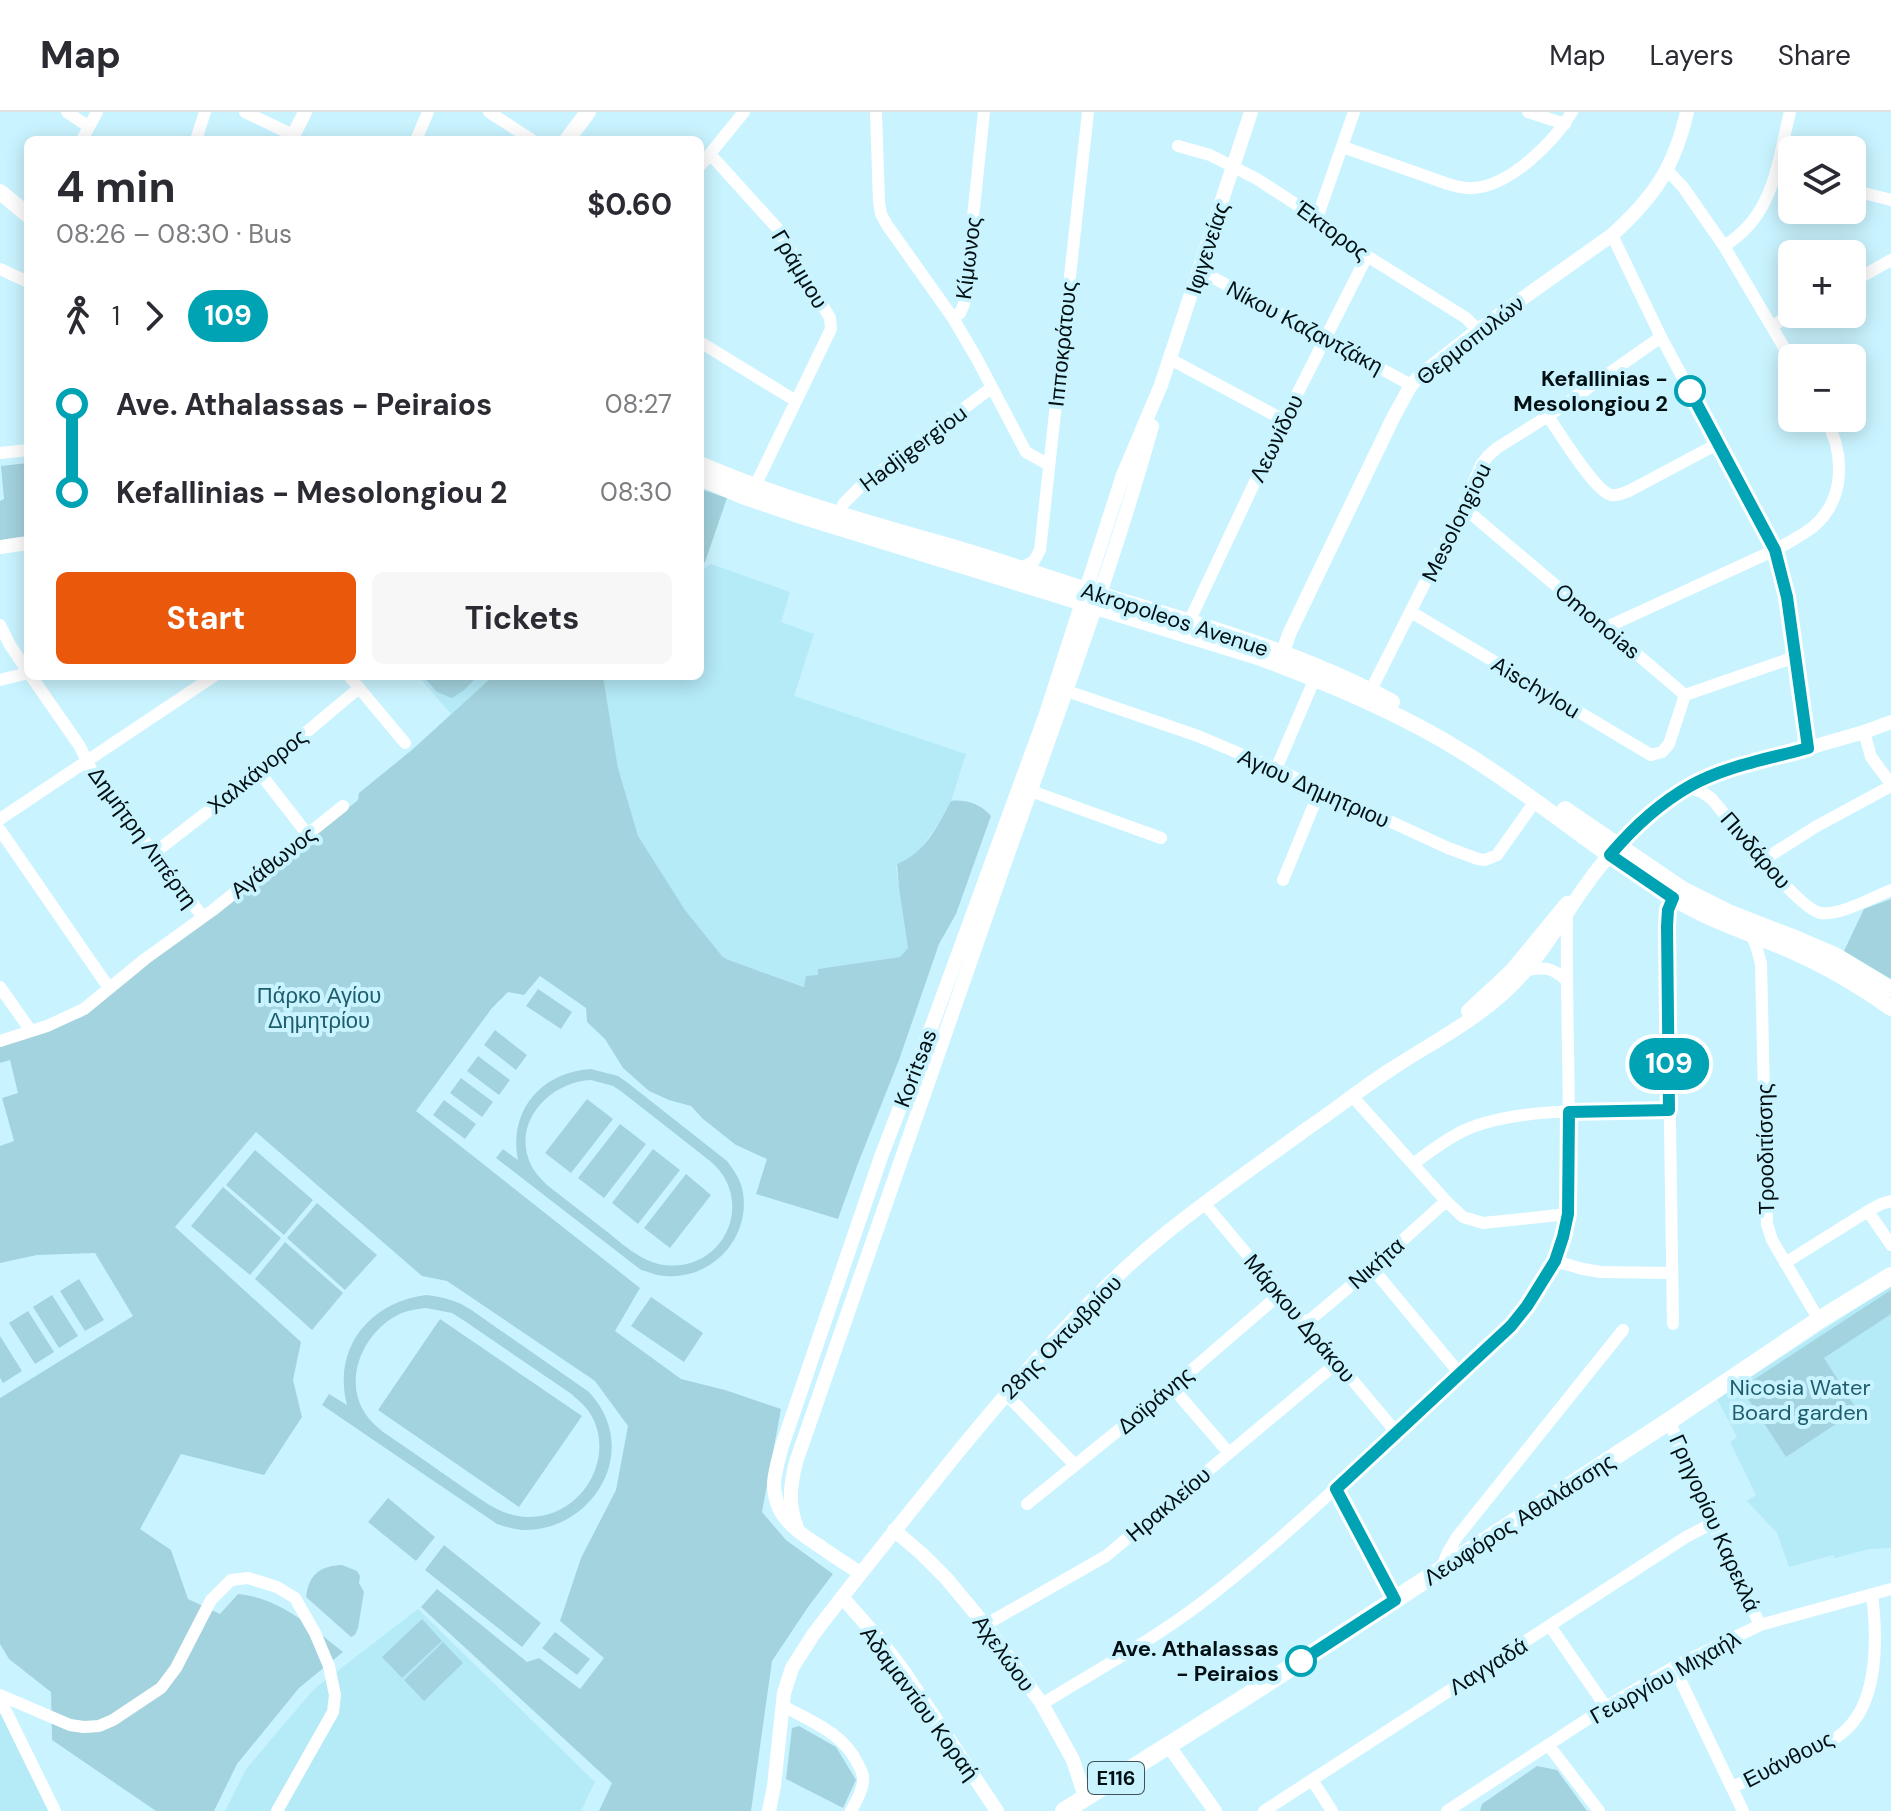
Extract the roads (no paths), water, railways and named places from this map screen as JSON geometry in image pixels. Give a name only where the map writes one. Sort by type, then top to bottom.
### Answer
[{"type":"main road","points":[[570,136],[588,112]]},
{"type":"main road","points":[[0,192],[24,212]]},
{"type":"main road","name":"Akropoleos Avenue","points":[[704,466],[755,486],[1022,568],[1091,598],[1315,678],[1443,740],[1614,850]]},
{"type":"main road","name":"Akropoleos Avenue","points":[[704,480],[798,515],[1091,598],[1189,622],[1282,654],[1371,690],[1483,753],[1542,792],[1614,850]]},
{"type":"main road","points":[[1614,850],[1673,898],[1781,946],[1854,984],[1891,1008]]},
{"type":"main road","points":[[1614,850],[1728,912],[1835,955],[1891,989]]},
{"type":"main road","name":"Λεωφόρος Αθαλάσσης","points":[[1064,1811],[1395,1600],[1819,1320],[1891,1276]]},
{"type":"street","points":[[67,112],[89,127]]},
{"type":"street","points":[[84,136],[97,112]]},
{"type":"street","points":[[197,136],[205,112]]},
{"type":"street","points":[[245,112],[290,136]]},
{"type":"street","points":[[293,136],[305,112]]},
{"type":"street","points":[[418,136],[428,112]]},
{"type":"street","points":[[489,112],[526,136]]},
{"type":"street","points":[[704,161],[744,112]]},
{"type":"street","points":[[876,112],[881,214],[953,318]]},
{"type":"street","name":"Κίμωνος","points":[[984,112],[964,304],[960,313],[953,318],[1026,452],[1049,465]]},
{"type":"street","name":"Ιπποκράτους","points":[[1022,568],[1034,561],[1040,550],[1088,112]]},
{"type":"street","name":"Ιφιγενείας","points":[[1091,598],[1119,487],[1161,385],[1251,112]]},
{"type":"street","points":[[1317,218],[1354,112]]},
{"type":"street","points":[[1528,112],[1565,124]]},
{"type":"street","points":[[1343,147],[1448,184],[1476,188],[1500,180],[1522,166],[1548,145],[1572,112]]},
{"type":"street","name":"Θερμοπυλών","points":[[1282,654],[1411,385],[1478,330],[1612,235],[1644,204],[1667,170],[1681,137],[1687,112]]},
{"type":"street","points":[[1724,246],[1757,217],[1768,195],[1790,112]]},
{"type":"street","name":"Έκτορος","points":[[1178,146],[1210,155],[1267,186],[1317,218],[1367,256],[1446,304],[1478,330]]},
{"type":"street","name":"Γράμμου","points":[[710,154],[778,229],[830,318],[831,329],[755,486]]},
{"type":"street","points":[[1667,170],[1683,187],[1724,246],[1782,344]]},
{"type":"street","points":[[1866,194],[1891,200]]},
{"type":"street","points":[[1612,235],[1661,337],[1775,550],[1787,597],[1808,748]]},
{"type":"street","name":"Λεωνίδου","points":[[1189,622],[1284,420],[1367,256]]},
{"type":"street","points":[[1866,274],[1891,260]]},
{"type":"street","points":[[0,269],[24,280]]},
{"type":"street","name":"Νίκου Καζαντζάκη","points":[[1199,270],[1411,385]]},
{"type":"street","points":[[1772,326],[1778,323]]},
{"type":"street","name":"Mesolongiou","points":[[1371,690],[1488,456],[1661,337]]},
{"type":"street","points":[[704,344],[796,401]]},
{"type":"street","points":[[1170,359],[1284,420]]},
{"type":"street","name":"Hadjigergiou","points":[[839,513],[860,487],[991,388]]},
{"type":"street","points":[[1548,416],[1590,476],[1605,493],[1614,495],[1629,491],[1719,443]]},
{"type":"street","points":[[1607,627],[1775,550],[1812,528],[1836,493],[1839,480],[1839,456],[1832,432]]},
{"type":"street","points":[[0,453],[24,450]]},
{"type":"street","name":"Omonoias","points":[[1463,507],[1685,695]]},
{"type":"street","points":[[0,547],[24,544]]},
{"type":"street","name":"Koritsas","points":[[798,1532],[790,1503],[796,1462],[966,989],[1067,691],[1091,598]]},
{"type":"street","name":"Koritsas","points":[[860,1573],[798,1532],[781,1514],[774,1481],[782,1446],[882,1154],[1091,598]]},
{"type":"street","name":"Aischylou","points":[[1411,612],[1646,753],[1657,755],[1669,744],[1685,695]]},
{"type":"street","name":"Δημήτρη Λιπέρτη","points":[[0,625],[24,666]]},
{"type":"street","points":[[1685,695],[1795,657]]},
{"type":"street","points":[[0,680],[24,675]]},
{"type":"street","points":[[1276,769],[1315,678]]},
{"type":"street","name":"Δημήτρη Λιπέρτη","points":[[33,680],[79,745],[95,777],[203,917]]},
{"type":"street","points":[[0,819],[208,680]]},
{"type":"street","points":[[352,680],[405,743]]},
{"type":"street","name":"Χαλκάνορος","points":[[154,853],[259,772],[359,688]]},
{"type":"street","name":"Αγιου Δημητριου","points":[[1067,691],[1198,736],[1478,859],[1485,860],[1497,855],[1536,800]]},
{"type":"street","name":"28ης Οκτωβρίου","points":[[1425,1047],[1482,1011],[1527,970],[1614,850],[1661,805],[1688,787],[1720,773],[1891,722]]},
{"type":"street","points":[[1763,860],[1891,785],[1871,757],[1864,732]]},
{"type":"street","points":[[259,772],[308,835]]},
{"type":"street","name":"Πινδάρου","points":[[1688,787],[1712,799],[1763,860],[1811,910],[1825,914],[1838,912],[1891,890]]},
{"type":"street","points":[[1283,880],[1320,790]]},
{"type":"street","points":[[1031,791],[1161,838]]},
{"type":"street","name":"Αγάθωνος","points":[[0,1041],[75,1015],[343,806]]},
{"type":"street","points":[[0,830],[109,988]]},
{"type":"street","name":"28ης Οκτωβρίου","points":[[769,1811],[784,1693],[792,1668],[860,1573],[1006,1394],[1051,1344],[1158,1240],[1204,1203],[1425,1047],[1498,984],[1560,910],[1580,893]]},
{"type":"street","points":[[1673,898],[1667,926],[1673,1324]]},
{"type":"street","points":[[1042,1704],[1200,1604],[1336,1489],[1520,1315],[1555,1261],[1568,1214],[1567,916]]},
{"type":"street","name":"Τροοδιτίσσης","points":[[1751,935],[1761,964],[1766,1216],[1772,1240],[1819,1320]]},
{"type":"street","points":[[1761,964],[1770,950],[1781,946]]},
{"type":"street","points":[[1527,970],[1546,967],[1566,980]]},
{"type":"street","points":[[0,987],[31,1031]]},
{"type":"street","points":[[1353,1097],[1463,1217],[1483,1223],[1568,1214]]},
{"type":"street","points":[[1413,1164],[1467,1129],[1519,1116],[1669,1110]]},
{"type":"street","name":"Νικήτα","points":[[1305,1324],[1446,1201]]},
{"type":"street","points":[[1785,1263],[1868,1211],[1891,1201]]},
{"type":"street","name":"Μάρκου Δράκου","points":[[1204,1203],[1396,1432]]},
{"type":"street","points":[[1868,1211],[1891,1245]]},
{"type":"street","points":[[1555,1261],[1593,1271],[1671,1273]]},
{"type":"street","points":[[1372,1268],[1460,1374]]},
{"type":"street","name":"Δοϊράνης","points":[[1027,1504],[1172,1387],[1280,1294]]},
{"type":"street","points":[[1441,1570],[1457,1537],[1623,1330]]},
{"type":"street","name":"Ηρακλείου","points":[[985,1625],[1106,1556],[1338,1362]]},
{"type":"street","points":[[1172,1387],[1229,1453]]},
{"type":"street","points":[[1006,1394],[1075,1465]]},
{"type":"street","name":"Γρηγορίου Καρεκλά","points":[[1669,1421],[1760,1625]]},
{"type":"street","points":[[1336,1489],[1395,1600]]},
{"type":"street","name":"Λαγγαδά","points":[[1264,1811],[1686,1537],[1713,1523]]},
{"type":"street","name":"Αχελώου","points":[[894,1530],[946,1578],[985,1625],[1042,1704],[1073,1760],[1085,1797]]},
{"type":"street","points":[[0,1697],[70,1725],[99,1726],[161,1688],[176,1668],[211,1600],[231,1580],[248,1578],[277,1587],[295,1598],[306,1615],[329,1666],[335,1695],[333,1712],[277,1811]]},
{"type":"street","name":"Γεωργίου Μιχαήλ","points":[[1455,1809],[1606,1707],[1674,1667],[1760,1625],[1891,1589]]},
{"type":"street","name":"Ευάνθους","points":[[1732,1787],[1821,1747],[1848,1728],[1863,1704],[1873,1673],[1875,1623],[1872,1594]]},
{"type":"street","name":"Αδαμαντίου Κοραή","points":[[842,1597],[902,1669],[997,1811]]},
{"type":"street","points":[[1550,1626],[1606,1707]]},
{"type":"street","points":[[1674,1667],[1743,1811]]},
{"type":"street","points":[[0,1697],[55,1811]]},
{"type":"street","points":[[783,1706],[828,1730],[855,1757],[864,1777],[851,1811]]},
{"type":"street","points":[[1168,1745],[1215,1811]]},
{"type":"street","points":[[1549,1746],[1599,1811]]},
{"type":"street","points":[[1312,1780],[1332,1811]]},
{"type":"place","name":"Kefallinias - Mesolongiou 2","points":[[1690,391]]},
{"type":"place","name":"Ave. Athalassas - Peiraios","points":[[1301,1661]]},
{"type":"park label","name":"Πάρκο Αγίου Δημητρίου","points":[[319,1008]]},
{"type":"park label","name":"Nicosia Water Board garden","points":[[1800,1400]]}]
